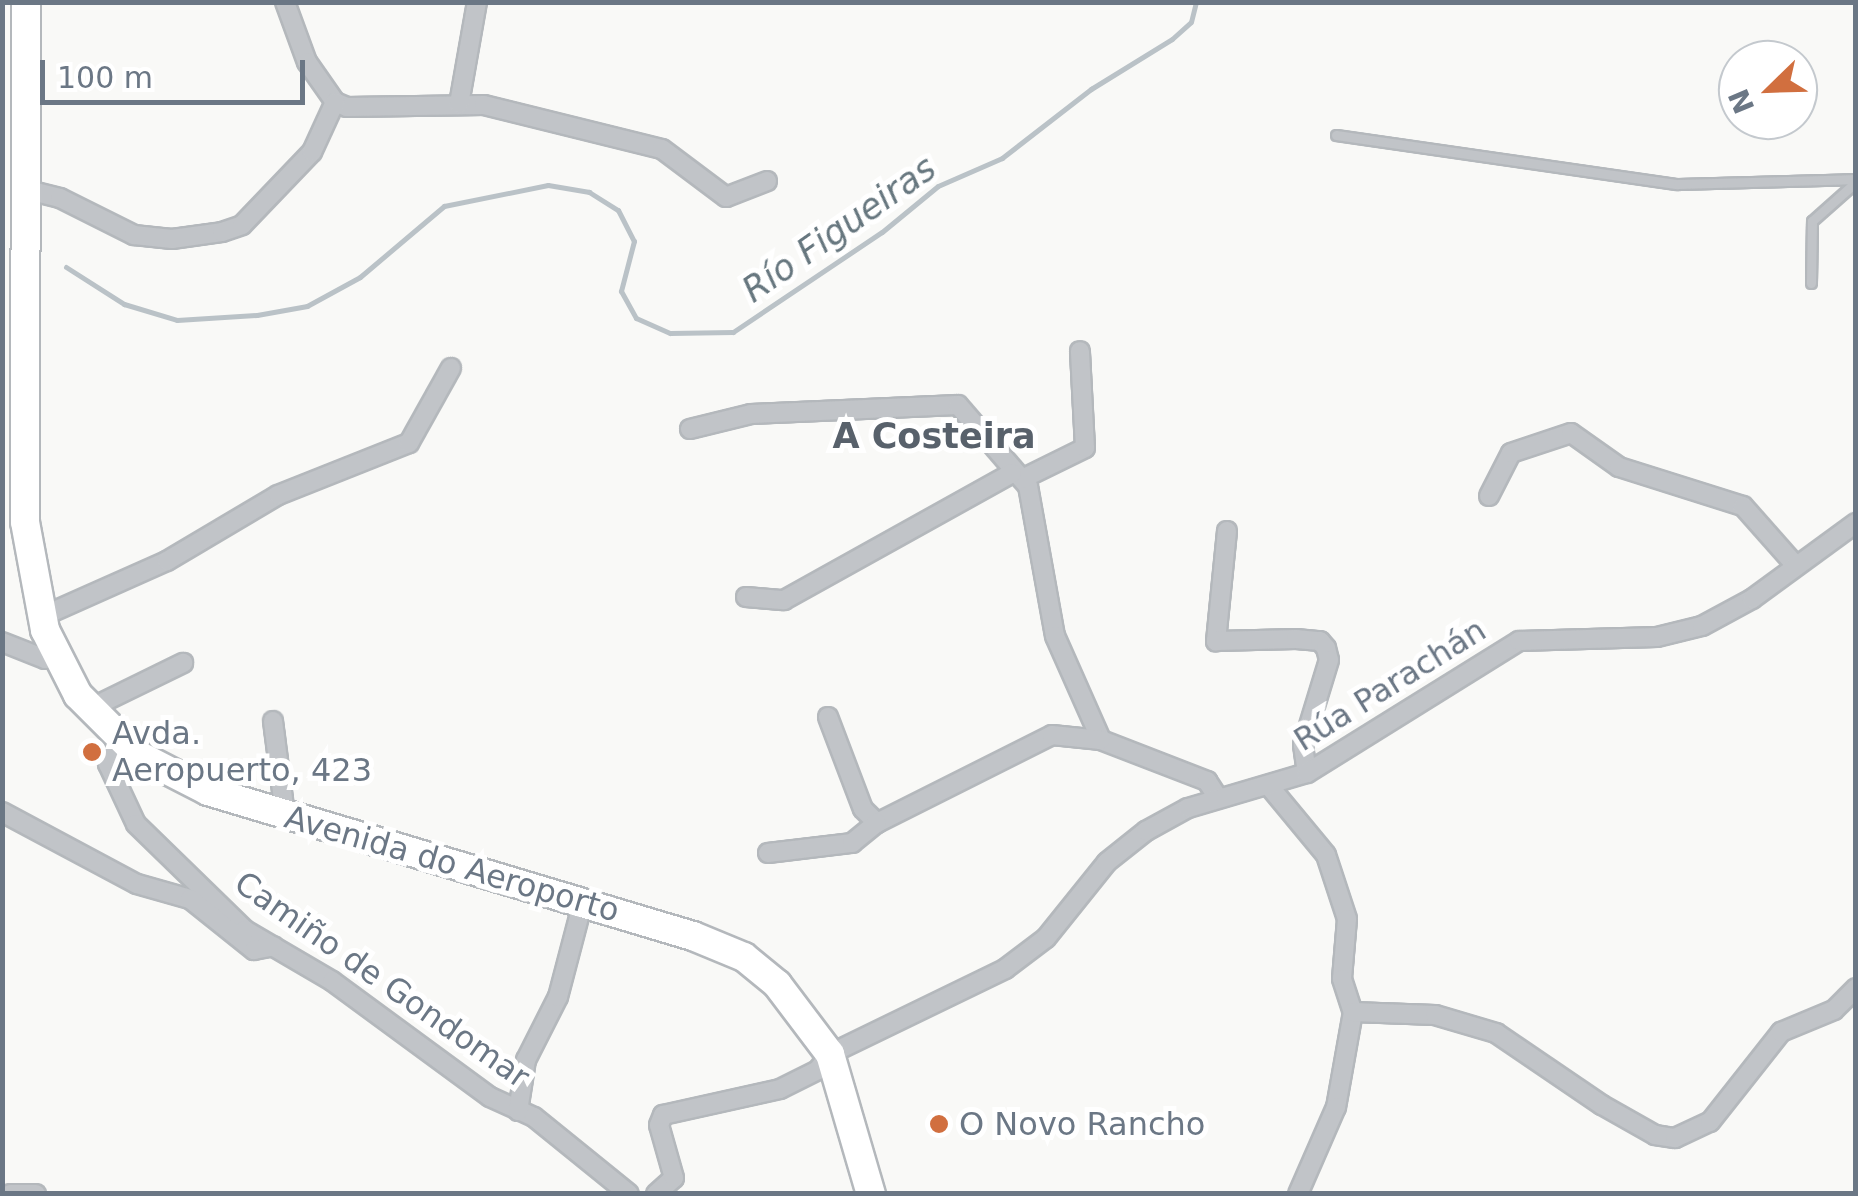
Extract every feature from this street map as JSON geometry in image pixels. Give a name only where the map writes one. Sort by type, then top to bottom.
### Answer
[{"type":"main road","name":"Avenida do Aeroporto","points":[[26,2],[25,522],[41,618],[56,655],[90,710],[120,742],[182,780],[286,815],[583,902],[744,958],[777,984],[830,1054],[871,1194]]},
{"type":"street","points":[[284,2],[307,62],[335,102]]},
{"type":"street","points":[[459,104],[478,2]]},
{"type":"street","points":[[24,190],[60,198],[134,235],[172,239],[222,232],[242,225],[312,152],[335,102]]},
{"type":"street","points":[[335,102],[459,104],[662,148],[726,197],[767,181]]},
{"type":"street","points":[[746,597],[784,600],[1017,476],[1085,448],[1080,351]]},
{"type":"street","points":[[41,618],[166,561],[278,495],[409,443],[452,368]]},
{"type":"street","points":[[690,428],[751,414],[946,403],[966,411],[1017,476],[1058,646],[1101,740]]},
{"type":"street","points":[[1489,496],[1511,453],[1571,433],[1619,467],[1742,506],[1796,566]]},
{"type":"street","name":"Rúa Parachán","points":[[830,1054],[1021,960],[1126,844],[1218,798],[1306,773],[1519,641],[1657,636],[1702,626],[1856,523]]},
{"type":"street","points":[[1227,532],[1216,641],[1296,639],[1320,641],[1326,648],[1329,660],[1303,745],[1306,773]]},
{"type":"street","points":[[2,642],[44,660],[56,655]]},
{"type":"street","points":[[90,710],[183,664]]},
{"type":"street","points":[[828,717],[863,808],[876,824]]},
{"type":"street","points":[[273,722],[286,815]]},
{"type":"street","points":[[768,853],[852,842],[876,824],[1052,735],[1101,740],[1207,782],[1218,798]]},
{"type":"street","name":"Camiño de Gondomar","points":[[120,742],[108,764],[146,840],[245,930],[518,1112],[534,1117],[629,1194]]},
{"type":"street","points":[[1269,786],[1315,838],[1339,882],[1347,918],[1342,979],[1353,1012],[1336,1107],[1298,1194]]},
{"type":"street","points":[[2,812],[137,884],[190,898],[254,950],[274,946]]},
{"type":"street","points":[[518,1112],[526,1060],[558,997],[583,902]]},
{"type":"street","points":[[1353,1012],[1435,1015],[1496,1033],[1602,1105],[1655,1135],[1675,1138],[1710,1122],[1781,1032],[1834,1010],[1856,988]]},
{"type":"street","points":[[656,1194],[674,1178],[659,1125],[663,1114],[780,1089],[818,1070],[830,1054]]},
{"type":"street","points":[[10,1194],[36,1194]]},
{"type":"lane","points":[[1336,135],[1401,149],[1678,184],[1856,180]]},
{"type":"lane","points":[[1811,284],[1812,221],[1856,180]]},
{"type":"waterway","name":"Río Figueiras","points":[[66,267],[124,304],[177,320],[257,315],[307,306],[360,277],[444,206],[548,185],[589,192],[618,210],[634,241],[621,291],[636,318],[670,333],[733,332],[882,232],[938,186],[1002,158],[1091,89],[1172,39],[1191,22],[1196,2]]},
{"type":"place","name":"Avda. Aeropuerto, 423","points":[[92,752]]},
{"type":"place","name":"O Novo Rancho","points":[[939,1124]]},
{"type":"district","name":"A Costeira","points":[[934,436]]}]
